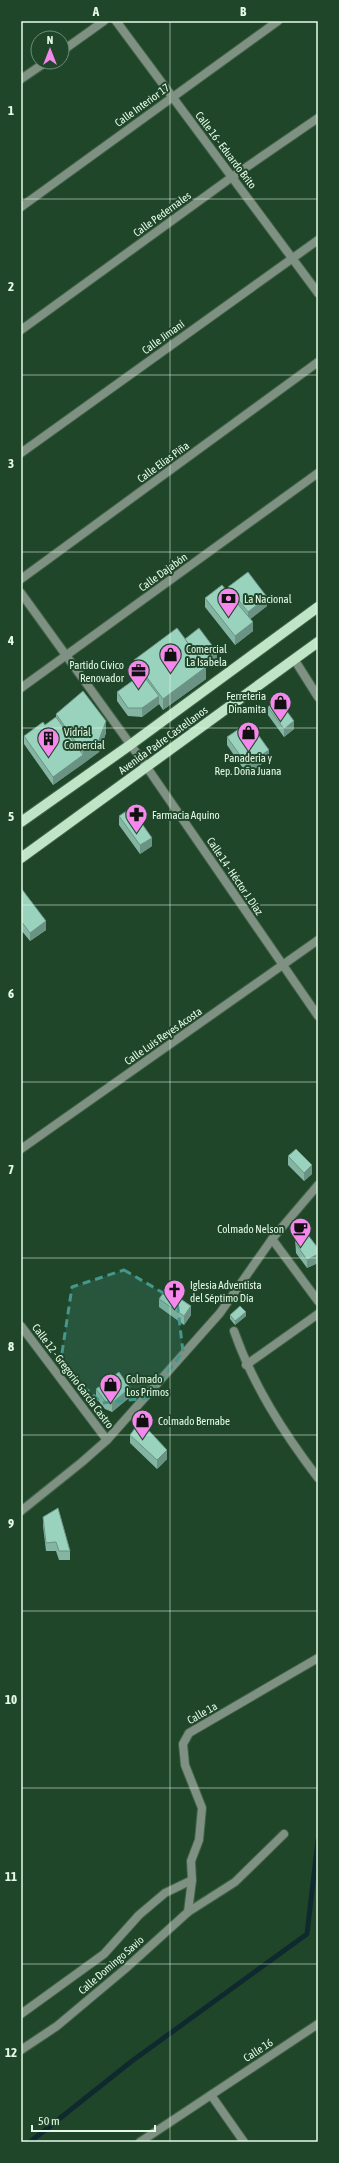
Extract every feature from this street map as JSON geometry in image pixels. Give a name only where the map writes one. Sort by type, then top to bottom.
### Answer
[{"type":"main road","name":"Avenida Padre Castellanos","points":[[21,822],[130,745],[318,607]]},
{"type":"main road","name":"Avenida Padre Castellanos","points":[[21,858],[318,642]]},
{"type":"street","points":[[70,44],[104,21]]},
{"type":"street","name":"Calle 16 - Eduardo Brito","points":[[116,21],[318,292]]},
{"type":"street","name":"Calle Interior 17","points":[[21,207],[172,96],[278,21]]},
{"type":"street","points":[[21,79],[34,70]]},
{"type":"street","name":"Calle Pedernales","points":[[21,330],[232,177],[318,118]]},
{"type":"street","name":"Calle Jimaní","points":[[21,453],[318,240]]},
{"type":"street","name":"Calle Elías Piña","points":[[21,579],[318,362]]},
{"type":"street","name":"Calle Dajabón","points":[[21,688],[318,473]]},
{"type":"street","name":"Calle 14 - Héctor J. Díaz","points":[[21,593],[146,766],[318,1016]]},
{"type":"street","points":[[294,659],[318,697]]},
{"type":"street","name":"Calle Luis Reyes Acosta","points":[[21,1149],[318,940]]},
{"type":"street","points":[[21,1511],[107,1440],[220,1313],[272,1238],[318,1185]]},
{"type":"street","points":[[272,1238],[318,1302]]},
{"type":"street","points":[[246,1365],[318,1314]]},
{"type":"street","name":"Calle 12 - Gregorio García Castro","points":[[21,1326],[107,1440]]},
{"type":"street","points":[[234,1331],[246,1365],[278,1423],[318,1478]]},
{"type":"street","name":"Calle 1a","points":[[192,1880],[191,1861],[199,1840],[202,1808],[185,1765],[183,1744],[189,1733],[318,1658]]},
{"type":"street","name":"Calle Domingo Savio","points":[[21,2050],[56,2026],[113,1979],[188,1912],[235,1882],[284,1834]]},
{"type":"street","points":[[188,1912],[192,1880]]},
{"type":"street","points":[[21,2014],[104,1954],[139,1915],[165,1894],[192,1880]]},
{"type":"street","name":"Calle 16","points":[[140,2142],[318,2024]]},
{"type":"street","points":[[211,2095],[244,2142]]},
{"type":"highlighted area","points":[[124,1270],[177,1301],[183,1352],[148,1398],[102,1403],[60,1366],[72,1287]]},
{"type":"building","points":[[248,572],[267,597],[248,612],[228,587]]},
{"type":"building","name":"La Nacional","points":[[222,585],[253,622],[235,636],[205,598]]},
{"type":"building","name":"Comercial La Isabela","points":[[177,628],[206,667],[163,699],[134,660]]},
{"type":"building","points":[[199,628],[217,652],[202,662],[185,639]]},
{"type":"building","name":"Partido Civico Renovador","points":[[142,674],[159,696],[142,708],[128,708],[117,692]]},
{"type":"building","points":[[83,691],[106,721],[99,740],[83,752],[56,714]]},
{"type":"building","points":[[278,699],[294,721],[284,729],[268,707]]},
{"type":"building","points":[[56,717],[83,755],[53,777],[24,736],[43,722],[45,725]]},
{"type":"building","name":"Panaderia y Rep. Doña Juana","points":[[249,722],[269,750],[247,765],[227,737]]},
{"type":"building","points":[[131,808],[152,838],[140,845],[119,816]]},
{"type":"building","points":[[21,888],[46,921],[30,933],[21,921]]},
{"type":"building","points":[[296,1149],[312,1165],[304,1173],[288,1156]]},
{"type":"building","points":[[304,1230],[318,1248],[318,1254],[307,1260],[296,1244],[295,1238]]},
{"type":"building","points":[[166,1289],[191,1306],[184,1316],[159,1299]]},
{"type":"building","points":[[240,1306],[246,1312],[235,1321],[230,1315]]},
{"type":"building","points":[[119,1372],[130,1388],[112,1403],[105,1401],[96,1389]]},
{"type":"building","points":[[140,1421],[167,1450],[157,1460],[130,1435]]},
{"type":"building","points":[[58,1508],[70,1551],[59,1551],[56,1542],[46,1543],[43,1517]]},
{"type":"waterway","points":[[30,2142],[132,2061],[307,1934],[318,1840]]},
{"type":"place","name":"La Nacional","points":[[229,618]]},
{"type":"place","name":"Comercial La Isabela","points":[[170,674]]},
{"type":"place","name":"Partido Civico Renovador","points":[[139,690]]},
{"type":"place","name":"Ferreteria Dinamita","points":[[281,722]]},
{"type":"place","name":"Panaderia y Rep. Doña Juana","points":[[248,752]]},
{"type":"place","name":"Vidrial Comercial","points":[[48,758]]},
{"type":"place","name":"Farmacia Aquino","points":[[136,834]]},
{"type":"place","name":"Colmado Nelson","points":[[300,1248]]},
{"type":"place","name":"Iglesia Adventista del Séptimo Día","points":[[175,1310]]},
{"type":"place","name":"Colmado Los Primos","points":[[110,1404]]},
{"type":"place","name":"Colmado Bernabe","points":[[142,1440]]}]
